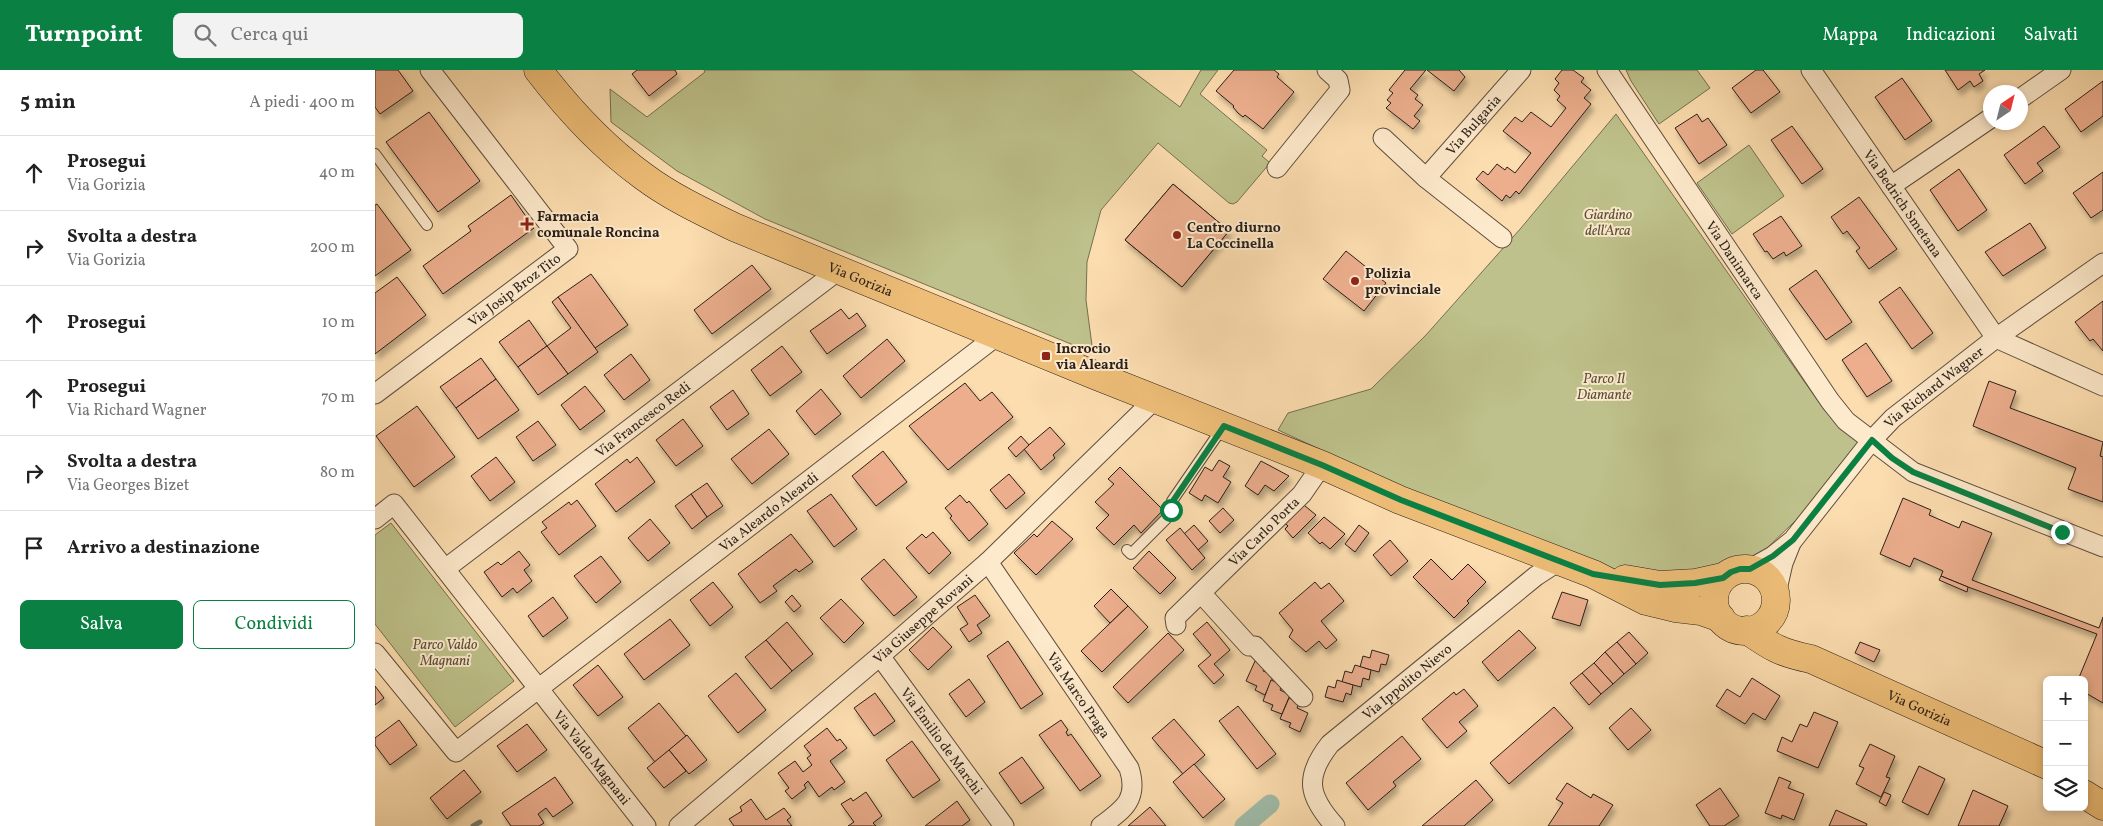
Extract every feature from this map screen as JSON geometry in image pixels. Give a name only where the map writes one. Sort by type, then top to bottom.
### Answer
[{"type":"main road","name":"Via Gorizia","points":[[538,70],[556,94],[600,139],[643,176],[690,206],[725,223],[997,335],[1322,465],[1401,500],[1593,574],[1646,601],[1675,608],[1701,611],[1721,618]]},
{"type":"main road","points":[[1740,569],[1750,569],[1767,577],[1773,585],[1775,603],[1768,621],[1761,627],[1747,630],[1732,628],[1721,618],[1714,605],[1714,595],[1717,586],[1731,572],[1740,569]]},
{"type":"main road","name":"Via Gorizia","points":[[1593,574],[1660,585],[1695,583],[1723,578]]},
{"type":"main road","name":"Via Gorizia","points":[[1775,603],[1788,635],[1811,659]]},
{"type":"main road","name":"Via Gorizia","points":[[1747,630],[1770,646],[1787,654],[1811,659],[2040,764]]},
{"type":"main road","points":[[2088,783],[2103,790]]},
{"type":"main road","points":[[2088,797],[2103,806]]},
{"type":"street","name":"Via Josip Broz Tito","points":[[375,394],[568,249],[430,70]]},
{"type":"street","points":[[1277,168],[1340,90],[1338,80],[1327,70]]},
{"type":"street","name":"Via Bulgaria","points":[[1426,178],[1521,70]]},
{"type":"street","name":"Via Danimarca","points":[[1607,70],[1830,401],[1846,421],[1892,458],[1913,472],[2103,548]]},
{"type":"street","points":[[1615,70],[1623,95]]},
{"type":"street","name":"Via Bedrich Smetana","points":[[1811,70],[1996,338]]},
{"type":"street","points":[[2028,93],[2061,70]]},
{"type":"street","points":[[1891,186],[1983,123]]},
{"type":"street","points":[[1383,138],[1426,178],[1502,238]]},
{"type":"street","name":"Via Richard Wagner","points":[[1750,569],[1773,556],[1793,540],[1872,440],[1893,418],[1996,338],[2103,263]]},
{"type":"street","name":"Via Francesco Redi","points":[[445,569],[839,270]]},
{"type":"street","name":"Via Aleardo Aleardi","points":[[375,653],[456,752],[997,335]]},
{"type":"street","points":[[1996,338],[2103,386]]},
{"type":"street","name":"Via Giuseppe Rovani","points":[[679,826],[988,562],[1155,399]]},
{"type":"street","name":"Via Carlo Porta","points":[[1176,625],[1175,618],[1301,494],[1322,465]]},
{"type":"street","points":[[375,518],[394,504],[539,688]]},
{"type":"street","name":"Via Richard Wagner","points":[[1775,603],[1783,562],[1793,540]]},
{"type":"street","name":"Via Ippolito Nievo","points":[[1335,826],[1315,800],[1311,782],[1318,761],[1331,744],[1536,576],[1559,561]]},
{"type":"street","name":"Via Marco Praga","points":[[988,562],[1129,768],[1132,786],[1128,803],[1120,812],[1101,826]]},
{"type":"street","points":[[1201,593],[1249,646],[1255,646],[1303,697]]},
{"type":"street","name":"Via Emilio de Marchi","points":[[880,656],[1004,826]]},
{"type":"street","name":"Via Valdo Magnani","points":[[539,688],[646,826]]},
{"type":"lane","points":[[375,154],[427,225]]},
{"type":"lane","points":[[1127,550],[1131,554],[1168,517],[1173,501],[1224,426]]},
{"type":"green space","points":[[704,70],[1131,70],[1180,107],[1201,70],[1218,70],[1200,94],[1267,150],[1262,156],[1270,163],[1237,202],[1233,204],[1229,203],[1158,143],[1101,210],[1087,262],[1086,300],[1093,353],[765,219],[677,171],[611,122],[610,89],[647,117],[705,72]]},
{"type":"green space","points":[[1626,70],[1697,70],[1710,88],[1659,124]]},
{"type":"green space","name":"Parco Il Diamante","points":[[1616,114],[1825,411],[1863,441],[1819,498],[1708,605],[1415,493],[1278,430],[1288,413],[1371,389],[1426,335],[1521,228]]},
{"type":"green space","points":[[1749,145],[1784,196],[1732,234],[1697,183]]},
{"type":"green space","name":"Parco Valdo Magnani","points":[[391,523],[514,681],[455,727],[375,624],[375,535]]},
{"type":"building","points":[[375,70],[398,70],[413,91],[380,114],[375,107]]},
{"type":"building","points":[[637,70],[675,70],[677,74],[649,96],[632,74]]},
{"type":"building","points":[[1234,70],[1274,70],[1279,74],[1277,77],[1294,92],[1263,129],[1245,115],[1243,117],[1238,113],[1234,106],[1216,91]]},
{"type":"building","points":[[1405,70],[1426,70],[1410,89],[1418,95],[1415,99],[1423,105],[1414,116],[1420,121],[1413,129],[1386,108],[1391,103],[1387,100],[1393,93],[1389,90]]},
{"type":"building","points":[[1427,70],[1459,70],[1465,77],[1454,91]]},
{"type":"building","points":[[1562,70],[1573,70],[1584,78],[1581,82],[1591,90],[1584,98],[1591,104],[1519,194],[1516,191],[1510,198],[1506,195],[1502,201],[1476,179],[1483,171],[1488,175],[1497,164],[1505,170],[1507,167],[1515,173],[1531,153],[1503,131],[1515,117],[1522,122],[1531,112],[1551,127],[1566,108],[1557,100],[1560,96],[1554,90],[1559,83],[1555,79]]},
{"type":"building","points":[[1756,70],[1763,70],[1780,92],[1751,113],[1732,88]]},
{"type":"building","points":[[1945,70],[1985,70],[1979,74],[1983,81],[1974,87],[1970,81],[1958,90]]},
{"type":"building","points":[[1902,78],[1932,121],[1905,140],[1875,97]]},
{"type":"building","points":[[2103,81],[2103,116],[2081,132],[2065,109]]},
{"type":"building","points":[[429,112],[480,181],[438,212],[386,142]]},
{"type":"building","points":[[1697,114],[1702,122],[1708,118],[1727,145],[1699,164],[1675,128]]},
{"type":"building","points":[[1792,126],[1823,169],[1802,184],[1771,140]]},
{"type":"building","points":[[2044,126],[2060,147],[2037,163],[2043,171],[2025,184],[2004,155]]},
{"type":"building","points":[[1959,169],[1987,210],[1958,231],[1930,190]]},
{"type":"building","points":[[2103,172],[2103,210],[2091,218],[2073,193]]},
{"type":"building","name":"Centro diurno La Coccinella","points":[[1173,184],[1229,231],[1182,287],[1125,240]],"holes":[[[1176,220],[1193,234],[1179,251],[1162,237]]]},
{"type":"building","name":"Centro diurno La Coccinella","points":[[1173,184],[1229,231],[1182,287],[1125,240]]},
{"type":"building","points":[[511,195],[534,228],[443,294],[423,266],[471,231],[468,226]]},
{"type":"building","points":[[1859,197],[1897,249],[1869,269],[1856,251],[1860,248],[1847,231],[1843,234],[1831,217]]},
{"type":"building","points":[[377,204],[411,250],[375,276],[375,205]]},
{"type":"building","points":[[1781,216],[1802,246],[1786,256],[1784,252],[1773,259],[1767,251],[1765,252],[1753,234]]},
{"type":"building","points":[[2030,223],[2046,248],[2003,276],[1985,252]]},
{"type":"building","name":"Polizia provinciale","points":[[1346,251],[1386,283],[1364,311],[1323,279]]},
{"type":"building","points":[[752,265],[771,289],[712,334],[694,310]]},
{"type":"building","points":[[1816,270],[1852,322],[1826,340],[1789,289]]},
{"type":"building","points":[[591,274],[628,325],[595,348],[558,297]]},
{"type":"building","points":[[397,277],[426,315],[375,354],[375,293]]},
{"type":"building","points":[[1900,287],[1933,333],[1912,349],[1879,302]]},
{"type":"building","points":[[558,297],[598,352],[568,374],[547,346],[571,328],[552,302]]},
{"type":"building","points":[[2103,301],[2103,351],[2093,339],[2090,341],[2075,322]]},
{"type":"building","points":[[841,309],[849,319],[857,313],[866,326],[827,354],[810,331]]},
{"type":"building","points":[[529,320],[547,346],[518,367],[499,342]]},
{"type":"building","points":[[887,339],[905,361],[861,398],[843,376]]},
{"type":"building","points":[[1866,343],[1892,381],[1867,397],[1842,360]]},
{"type":"building","points":[[547,346],[568,374],[538,395],[518,367]]},
{"type":"building","points":[[782,346],[802,372],[770,396],[751,370]]},
{"type":"building","points":[[631,354],[650,380],[624,400],[604,375]]},
{"type":"building","points":[[481,358],[496,379],[456,408],[440,387]]},
{"type":"building","points":[[496,379],[519,410],[478,439],[456,408]]},
{"type":"building","points":[[1989,381],[2016,391],[2010,408],[2103,442],[2100,456],[2103,457],[2103,502],[2068,489],[2076,468],[1973,426]]},
{"type":"building","points":[[965,383],[980,401],[992,392],[1013,417],[948,470],[909,426]]},
{"type":"building","points":[[585,386],[605,411],[580,430],[561,405]]},
{"type":"building","points":[[821,389],[841,414],[815,435],[796,411]]},
{"type":"building","points":[[733,390],[749,414],[727,430],[710,407]]},
{"type":"building","points":[[417,406],[455,457],[414,487],[376,436]]},
{"type":"building","points":[[683,419],[703,446],[676,466],[656,440]]},
{"type":"building","points":[[538,421],[556,445],[533,461],[516,437]]},
{"type":"building","points":[[1050,427],[1065,444],[1053,455],[1055,458],[1041,470],[1024,449]]},
{"type":"building","points":[[769,429],[789,454],[752,484],[731,459]]},
{"type":"building","points":[[1021,436],[1029,445],[1016,457],[1008,448]]},
{"type":"building","points":[[883,451],[907,482],[876,506],[852,476]]},
{"type":"building","points":[[496,457],[515,482],[490,501],[471,476]]},
{"type":"building","points":[[637,457],[655,482],[616,512],[595,484],[627,459],[630,463]]},
{"type":"building","points":[[1219,460],[1230,466],[1223,477],[1231,482],[1218,503],[1205,495],[1202,501],[1189,493],[1205,467],[1212,471]]},
{"type":"building","points":[[1261,461],[1289,476],[1274,491],[1265,485],[1258,495],[1245,486]]},
{"type":"building","points":[[1120,467],[1163,510],[1141,533],[1134,525],[1114,545],[1096,528],[1109,515],[1095,502],[1114,484],[1108,479]]},
{"type":"building","points":[[1009,474],[1025,493],[1006,509],[990,490]]},
{"type":"building","points":[[707,483],[723,506],[707,517],[691,494]]},
{"type":"building","points":[[691,494],[707,517],[692,529],[675,506]]},
{"type":"building","points":[[831,494],[857,529],[834,547],[807,511]]},
{"type":"building","points":[[960,495],[967,503],[969,501],[988,524],[969,541],[950,518],[952,516],[945,508]]},
{"type":"building","points":[[1903,498],[1931,510],[1929,515],[1959,528],[1962,521],[1992,533],[1972,580],[2099,628],[2103,617],[2103,703],[2088,694],[2088,676],[2080,676],[2097,634],[1941,576],[1943,571],[1914,558],[1910,567],[1880,554]]},
{"type":"building","points":[[577,500],[596,526],[559,555],[541,532],[547,528],[542,522],[569,502],[571,505]]},
{"type":"building","points":[[1299,501],[1316,515],[1293,538],[1285,529],[1288,526],[1281,519]]},
{"type":"building","points":[[1223,508],[1234,520],[1220,533],[1209,521]]},
{"type":"building","points":[[1324,517],[1345,534],[1330,549],[1322,542],[1320,544],[1308,533]]},
{"type":"building","points":[[650,519],[670,543],[648,561],[628,538]]},
{"type":"building","points":[[1052,521],[1073,539],[1036,575],[1014,553],[1034,534],[1037,537]]},
{"type":"building","points":[[1194,525],[1208,541],[1198,550],[1184,534]]},
{"type":"building","points":[[1359,525],[1369,533],[1355,552],[1345,544]]},
{"type":"building","points":[[1180,528],[1205,558],[1192,570],[1166,540]]},
{"type":"building","points":[[933,532],[951,553],[929,574],[906,548],[922,534],[926,538]]},
{"type":"building","points":[[791,534],[813,562],[799,572],[796,569],[773,586],[777,591],[760,603],[738,574]]},
{"type":"building","points":[[1390,540],[1408,561],[1391,576],[1373,555]]},
{"type":"building","points":[[519,551],[530,565],[524,570],[532,581],[517,593],[513,588],[502,597],[484,572],[498,562],[501,565]]},
{"type":"building","points":[[1149,551],[1176,578],[1160,594],[1133,568]]},
{"type":"building","points":[[601,556],[621,582],[596,603],[574,576]]},
{"type":"building","points":[[884,559],[917,597],[894,616],[861,579]]},
{"type":"building","points":[[1431,559],[1452,580],[1468,564],[1486,582],[1467,601],[1469,603],[1454,618],[1413,577]]},
{"type":"building","points":[[1941,576],[1968,587],[1967,592],[1939,580]]},
{"type":"building","points":[[713,582],[733,607],[710,626],[690,600]]},
{"type":"building","points":[[1315,582],[1321,589],[1329,583],[1344,601],[1321,621],[1337,640],[1326,649],[1319,641],[1306,652],[1289,637],[1293,630],[1279,613]]},
{"type":"building","points":[[1111,589],[1128,606],[1110,623],[1094,606]]},
{"type":"building","points":[[1562,592],[1588,600],[1580,626],[1552,618]]},
{"type":"building","points":[[792,595],[801,606],[794,612],[785,602]]},
{"type":"building","points":[[975,595],[990,616],[977,625],[982,633],[969,642],[960,629],[968,624],[957,607]]},
{"type":"building","points":[[553,597],[568,618],[543,637],[528,616]]},
{"type":"building","points":[[841,599],[864,623],[844,643],[820,618]]},
{"type":"building","points":[[1128,606],[1148,627],[1102,672],[1081,651]]},
{"type":"building","points":[[670,619],[690,645],[644,680],[624,654]]},
{"type":"building","points":[[787,622],[813,654],[792,671],[766,640]]},
{"type":"building","points":[[1207,622],[1230,650],[1214,664],[1224,675],[1214,684],[1198,666],[1211,655],[1193,634]]},
{"type":"building","points":[[933,627],[952,647],[928,670],[909,650]]},
{"type":"building","points":[[1519,630],[1536,648],[1498,681],[1482,662]]},
{"type":"building","points":[[1629,632],[1648,653],[1636,664],[1617,642]]},
{"type":"building","points":[[1168,633],[1184,650],[1128,703],[1113,687]]},
{"type":"building","points":[[766,640],[792,671],[771,689],[745,657]]},
{"type":"building","points":[[1008,641],[1043,694],[1021,709],[987,656]]},
{"type":"building","points":[[1617,642],[1636,664],[1624,674],[1605,652]]},
{"type":"building","points":[[1860,642],[1880,650],[1874,662],[1855,653]]},
{"type":"building","points":[[1372,650],[1389,655],[1386,665],[1381,664],[1379,672],[1360,667],[1363,656],[1370,658]]},
{"type":"building","points":[[1605,652],[1624,674],[1613,684],[1594,663]]},
{"type":"building","points":[[1255,661],[1265,665],[1263,671],[1274,675],[1265,695],[1255,690],[1257,686],[1246,681]]},
{"type":"building","points":[[1594,663],[1613,684],[1601,694],[1582,673]]},
{"type":"building","points":[[598,665],[623,697],[598,716],[573,685]]},
{"type":"building","points":[[1355,665],[1371,670],[1369,680],[1363,678],[1361,687],[1342,682],[1345,671],[1352,673]]},
{"type":"building","points":[[736,673],[766,710],[738,733],[708,696]]},
{"type":"building","points":[[1582,673],[1601,694],[1589,705],[1570,683]]},
{"type":"building","points":[[1752,678],[1780,696],[1765,720],[1753,713],[1745,724],[1716,706],[1727,689],[1740,697]]},
{"type":"building","points":[[969,679],[985,702],[966,717],[949,694]]},
{"type":"building","points":[[1271,680],[1282,685],[1280,690],[1290,695],[1282,714],[1271,710],[1273,705],[1263,701]]},
{"type":"building","points":[[1337,680],[1353,685],[1351,695],[1346,693],[1343,702],[1325,697],[1328,686],[1335,688]]},
{"type":"building","points":[[375,686],[384,698],[375,705]]},
{"type":"building","points":[[1464,689],[1478,706],[1459,722],[1467,731],[1447,748],[1422,719],[1454,692],[1456,695]]},
{"type":"building","points":[[875,693],[895,721],[874,736],[854,708]]},
{"type":"building","points":[[1289,698],[1299,703],[1297,708],[1308,713],[1300,732],[1289,727],[1291,723],[1280,719]]},
{"type":"building","points":[[659,703],[686,736],[655,762],[628,728]]},
{"type":"building","points":[[1238,706],[1276,754],[1257,769],[1219,721]]},
{"type":"building","points":[[1554,707],[1573,728],[1509,784],[1490,763]]},
{"type":"building","points":[[1631,708],[1651,730],[1628,750],[1609,728]]},
{"type":"building","points":[[1814,712],[1838,722],[1818,768],[1777,751],[1782,737],[1792,742],[1800,724],[1807,727]]},
{"type":"building","points":[[1174,719],[1205,755],[1183,774],[1152,738]]},
{"type":"building","points":[[399,720],[417,745],[390,765],[375,745],[375,738]]},
{"type":"building","points":[[1061,720],[1068,730],[1066,732],[1068,736],[1071,734],[1101,776],[1080,791],[1039,735]]},
{"type":"building","points":[[527,724],[547,750],[517,772],[497,746]]},
{"type":"building","points":[[827,728],[837,741],[840,739],[847,748],[830,761],[845,782],[834,790],[832,787],[819,797],[808,781],[804,785],[806,788],[792,799],[785,791],[789,788],[778,773],[795,761],[803,772],[812,765],[807,758],[811,755],[804,746]]},
{"type":"building","points":[[687,735],[707,760],[689,774],[669,750]]},
{"type":"building","points":[[1402,736],[1421,759],[1393,782],[1396,786],[1368,810],[1346,783]]},
{"type":"building","points":[[912,741],[940,780],[913,798],[886,760]]},
{"type":"building","points":[[1870,744],[1895,756],[1886,777],[1890,778],[1881,797],[1856,784],[1864,768],[1859,766]]},
{"type":"building","points":[[669,750],[686,771],[664,788],[647,768]]},
{"type":"building","points":[[1022,757],[1044,788],[1021,804],[999,773]]},
{"type":"building","points":[[1194,764],[1225,799],[1203,818],[1173,782]]},
{"type":"building","points":[[1919,766],[1945,779],[1928,815],[1902,802]]},
{"type":"building","points":[[464,770],[481,792],[447,819],[430,798]]},
{"type":"building","points":[[555,777],[573,803],[553,817],[546,808],[538,814],[544,823],[539,826],[511,826],[502,813]]},
{"type":"building","points":[[1779,777],[1791,782],[1788,788],[1804,794],[1794,820],[1782,815],[1781,819],[1765,813]]},
{"type":"building","points":[[1476,780],[1493,800],[1464,826],[1422,826]]},
{"type":"building","points":[[1567,783],[1591,798],[1593,794],[1613,805],[1599,826],[1548,826],[1563,803],[1556,799]]},
{"type":"building","points":[[1720,788],[1739,816],[1724,826],[1710,826],[1696,805]]},
{"type":"building","points":[[1973,790],[2008,806],[1999,826],[1958,826]]},
{"type":"building","points":[[866,792],[882,816],[873,823],[876,826],[848,826],[854,822],[841,804],[851,798],[853,801]]},
{"type":"building","points":[[1884,792],[1891,795],[1886,806],[1879,802]]},
{"type":"building","points":[[751,799],[766,820],[784,808],[791,817],[787,820],[792,826],[734,826],[729,819],[742,811],[740,807]]},
{"type":"building","points":[[957,801],[970,820],[962,826],[925,826]]},
{"type":"building","points":[[1150,807],[1166,826],[1128,826]]},
{"type":"building","points":[[1836,810],[1867,824],[1866,826],[1829,826]]},
{"type":"waterway","points":[[1244,826],[1270,804]]},
{"type":"waterway","points":[[473,826],[480,822]]},
{"type":"place","name":"Farmacia comunale Roncina","points":[[527,224]]},
{"type":"place","name":"Centro diurno La Coccinella","points":[[1177,235]]},
{"type":"place","name":"Polizia provinciale","points":[[1355,281]]},
{"type":"place","name":"Incrocio via Aleardi","points":[[1046,356]]},
{"type":"route","points":[[1171,510],[1173,501],[1224,426],[1322,465],[1401,500],[1593,574],[1660,585],[1695,583],[1723,578],[1731,572],[1740,569],[1750,569],[1773,556],[1793,540],[1872,440],[1892,458],[1913,472],[2062,532]]},
{"type":"park label","name":"Giardino dell'Arca","points":[[1608,222]]}]
